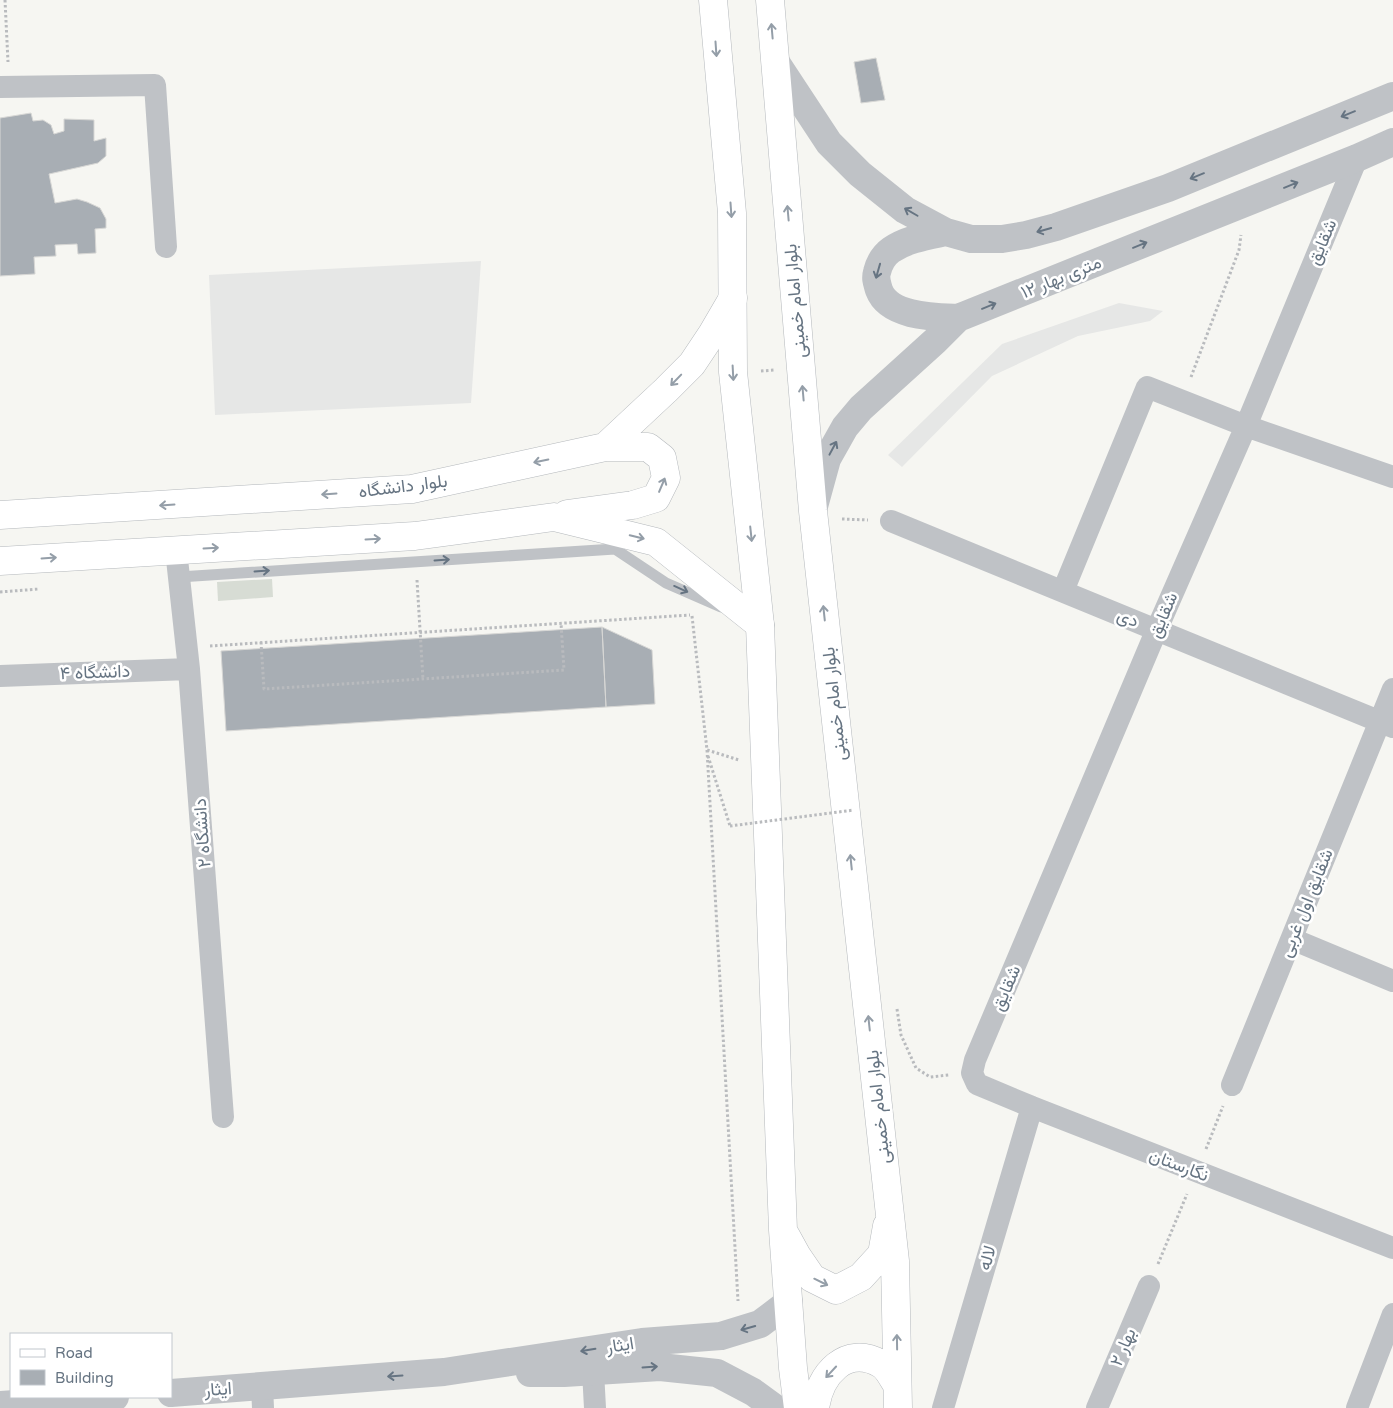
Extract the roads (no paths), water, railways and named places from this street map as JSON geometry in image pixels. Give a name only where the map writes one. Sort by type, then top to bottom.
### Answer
[{"type":"main road","points":[[713,0],[732,213],[733,372],[760,625],[783,1230],[798,1408]]},
{"type":"main road","name":"بلوار امام خمینی","points":[[770,0],[813,514],[896,1261],[898,1397]]},
{"type":"main road","points":[[605,447],[692,364],[733,298]]},
{"type":"main road","name":"بلوار دانشگاه","points":[[0,515],[412,489],[605,447],[648,447],[662,458],[666,478],[656,498],[633,505],[554,516]]},
{"type":"main road","points":[[0,561],[415,536],[554,516],[656,542],[760,625]]},
{"type":"main road","points":[[783,1230],[796,1256],[812,1278],[836,1290],[861,1278],[882,1254],[890,1211]]},
{"type":"main road","points":[[815,1408],[827,1374],[842,1362],[861,1356],[883,1365],[898,1397]]},
{"type":"street","points":[[775,61],[829,143],[860,174],[905,210],[958,235]]},
{"type":"street","points":[[5,87],[155,86],[166,247]]},
{"type":"street","points":[[958,318],[928,317],[906,312],[892,306],[881,295],[875,279],[880,263],[890,250],[910,240],[958,235],[1002,239],[1026,236],[1168,188],[1393,96]]},
{"type":"street","name":"۱۲ متری بهار","points":[[813,514],[827,459],[845,427],[861,408],[958,318],[1393,142]]},
{"type":"street","name":"شقایق","points":[[972,1073],[975,1060],[1157,629],[1246,426],[1357,158]]},
{"type":"street","points":[[1063,591],[1147,387],[1246,426],[1393,477]]},
{"type":"street","name":"دی","points":[[891,521],[1386,724]]},
{"type":"street","name":"دانشگاه ۲","points":[[176,550],[189,669],[223,1118]]},
{"type":"street","name":"دانشگاه ۴","points":[[0,676],[189,669]]},
{"type":"street","name":"شقایق اول غربی","points":[[1232,1086],[1292,939],[1386,724],[1393,689]]},
{"type":"street","points":[[1292,939],[1393,981]]},
{"type":"street","name":"نگارستان","points":[[972,1073],[977,1084],[1032,1107],[1393,1248]]},
{"type":"street","name":"لاله","points":[[943,1408],[1032,1107]]},
{"type":"street","name":"بهار ۲","points":[[1097,1408],[1149,1286]]},
{"type":"street","name":"ایثار","points":[[172,1392],[262,1397],[642,1342],[721,1336],[760,1324],[788,1302]]},
{"type":"street","points":[[1357,1408],[1393,1314]]},
{"type":"street","name":"ایثار","points":[[444,1372],[564,1373],[660,1367],[718,1373],[753,1392],[774,1408]]},
{"type":"street","points":[[593,1371],[595,1408]]},
{"type":"street","points":[[0,1405],[101,1398]]},
{"type":"lane","points":[[179,577],[615,549],[666,582],[760,625]]}]
